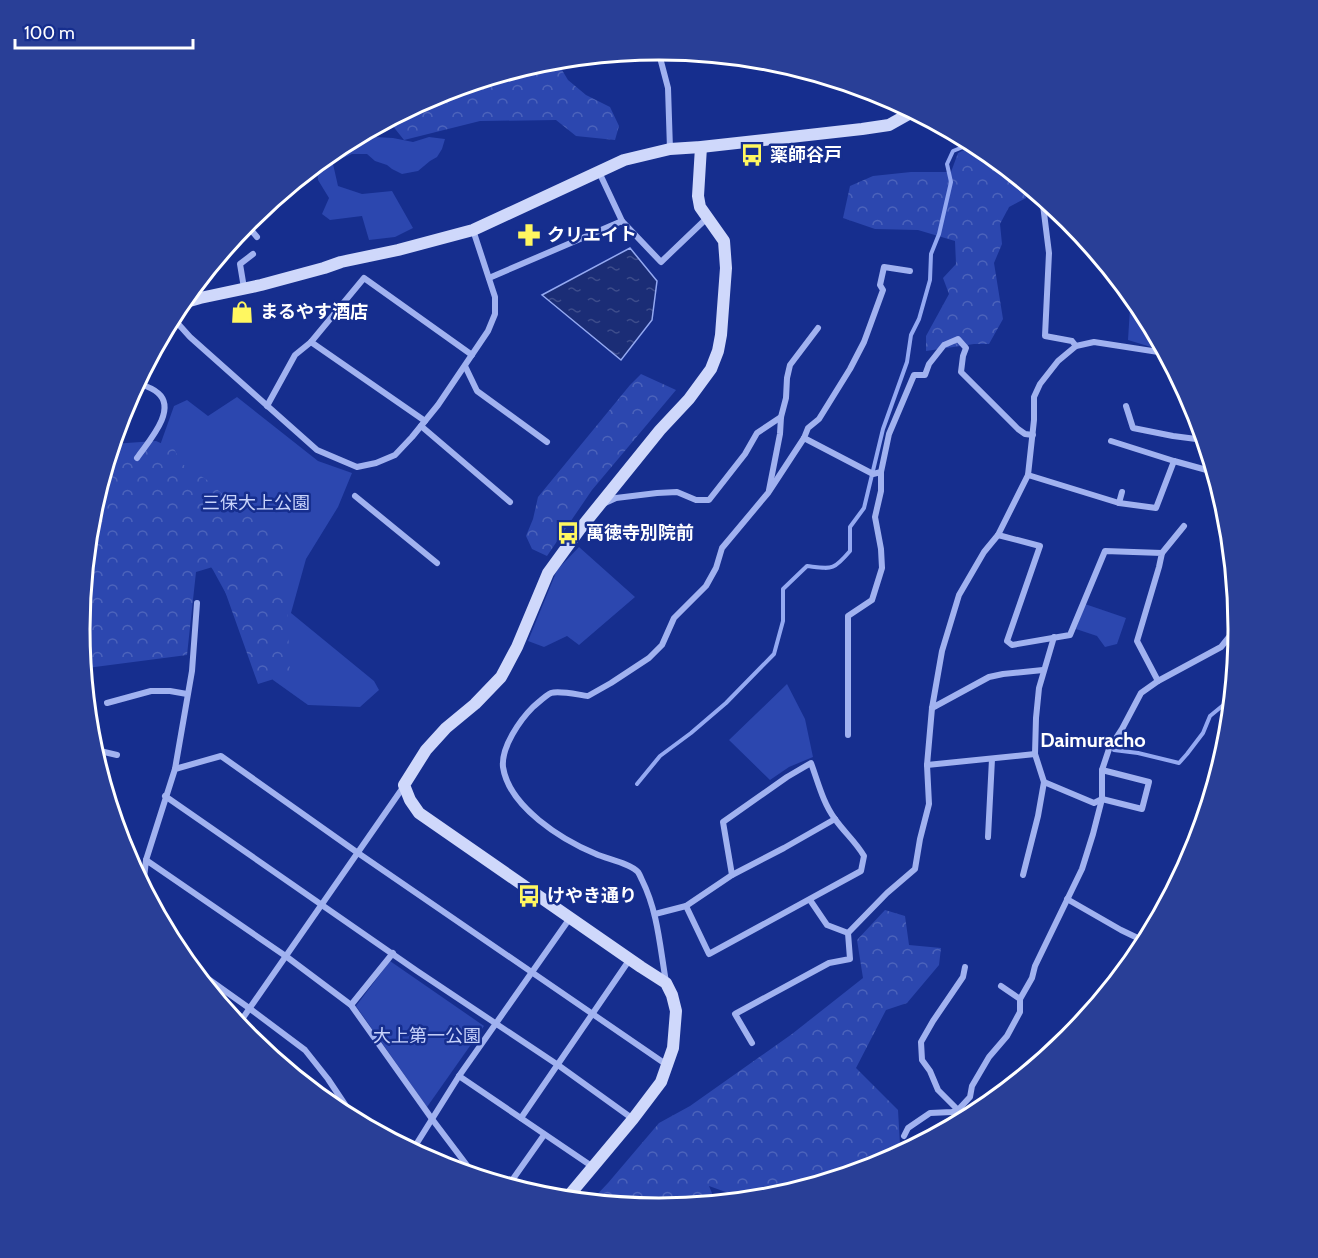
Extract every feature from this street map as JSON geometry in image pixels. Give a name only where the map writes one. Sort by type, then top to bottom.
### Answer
[{"type":"street","points":[[661,60],[668,88],[670,149]]},
{"type":"street","points":[[195,300],[473,230],[624,159],[670,149],[889,125],[905,116]]},
{"type":"street","points":[[243,1017],[287,957],[426,750],[446,728],[475,704],[501,677],[517,647],[548,573],[580,529],[660,430],[689,399],[711,369],[718,351],[726,268],[724,241],[700,207],[698,196],[701,147]]},
{"type":"street","points":[[598,171],[622,221],[662,262],[707,218]]},
{"type":"street","points":[[1044,210],[1049,254],[1045,336],[1072,342],[1076,346]]},
{"type":"street","points":[[489,278],[622,221]]},
{"type":"street","points":[[179,324],[316,450],[357,467],[376,463],[395,455],[423,424],[489,331],[495,314],[495,297],[473,230]]},
{"type":"street","points":[[252,232],[257,237]]},
{"type":"street","points":[[244,289],[240,264],[253,254]]},
{"type":"street","points":[[573,1191],[661,1082],[673,1048],[676,1011],[666,983],[655,914],[638,872],[572,843],[540,821],[523,805],[509,786],[503,765],[508,744],[518,725],[534,706],[551,693],[588,696],[649,658],[662,645],[674,618],[706,586],[723,548],[768,493],[804,438],[808,428],[819,419],[850,369],[864,342],[883,290],[880,285],[884,267],[910,270]]},
{"type":"street","points":[[267,406],[295,355],[311,342],[364,278],[472,355]]},
{"type":"street","points":[[768,493],[780,434],[790,365],[818,328]]},
{"type":"street","points":[[848,735],[848,616],[872,600],[882,568],[881,549],[874,517],[881,490],[881,472],[889,434],[915,375],[925,375],[929,364],[944,345],[958,339],[966,348],[961,372],[1018,429],[1025,434],[1033,435]]},
{"type":"street","points":[[311,342],[423,424],[510,502]]},
{"type":"street","points":[[752,1043],[735,1014],[830,963],[850,959],[848,933],[887,893],[915,869],[929,804],[927,765],[932,708],[942,651],[959,595],[984,552],[998,535],[1028,475],[1033,435],[1034,397],[1040,384],[1058,361],[1076,346],[1094,342],[1156,352]]},
{"type":"street","points":[[465,366],[477,391],[547,442]]},
{"type":"street","points":[[137,458],[164,418],[165,406],[159,394],[145,386]]},
{"type":"street","points":[[1126,406],[1133,428],[1195,439]]},
{"type":"street","points":[[601,504],[616,498],[677,492],[696,500],[709,500],[745,454],[757,434],[781,417]]},
{"type":"street","points":[[804,438],[873,474],[881,472]]},
{"type":"street","points":[[1112,441],[1135,451],[1205,470]]},
{"type":"street","points":[[1028,475],[1119,504],[1156,508],[1174,461]]},
{"type":"street","points":[[1119,504],[1122,492]]},
{"type":"street","points":[[355,496],[437,563]]},
{"type":"street","points":[[1158,681],[1137,641],[1162,553],[1184,526]]},
{"type":"street","points":[[998,535],[1040,546],[1007,641],[1012,645],[1070,635],[1105,551],[1162,553]]},
{"type":"street","points":[[145,872],[146,860],[175,769],[192,671],[197,603]]},
{"type":"street","points":[[1023,875],[1044,782],[1035,754],[1037,708],[1043,669],[1054,637]]},
{"type":"street","points":[[904,1136],[908,1128],[930,1113],[958,1110],[970,1097],[972,1086],[989,1057],[1007,1036],[1020,1012],[1020,999],[1082,869],[1102,799],[1102,770],[1108,749],[1122,729],[1141,693],[1158,681],[1221,647],[1228,639]]},
{"type":"street","points":[[932,708],[989,677],[1043,669]]},
{"type":"street","points":[[107,703],[151,691],[187,694]]},
{"type":"street","points":[[104,752],[117,755]]},
{"type":"street","points":[[927,765],[1035,754]]},
{"type":"street","points":[[175,769],[221,756],[667,1065]]},
{"type":"street","points":[[988,837],[992,759]]},
{"type":"street","points":[[686,906],[709,954],[861,871],[864,856],[826,804],[811,763],[723,822],[732,874]]},
{"type":"street","points":[[1044,782],[1094,803],[1102,799],[1142,809],[1149,782],[1102,770]]},
{"type":"street","points":[[404,785],[419,813],[666,983]]},
{"type":"street","points":[[165,796],[558,1065],[633,1119]]},
{"type":"street","points":[[655,914],[686,906],[732,874],[835,819]]},
{"type":"street","points":[[146,860],[287,957],[351,1005],[466,1164]]},
{"type":"street","points":[[1067,899],[1137,938]]},
{"type":"street","points":[[810,900],[827,925],[848,933]]},
{"type":"street","points":[[417,1144],[495,1023],[570,918]]},
{"type":"street","points":[[351,1005],[393,953]]},
{"type":"street","points":[[521,1118],[630,959]]},
{"type":"street","points":[[958,1110],[938,1090],[930,1071],[922,1060],[921,1042],[963,977],[965,967]]},
{"type":"street","points":[[1001,986],[1020,999]]},
{"type":"street","points":[[219,989],[249,1008],[305,1050],[344,1102]]},
{"type":"street","points":[[459,1076],[593,1167]]},
{"type":"street","points":[[513,1179],[544,1135]]},
{"type":"green space","points":[[561,69],[568,80],[586,95],[610,107],[619,126],[615,140],[576,136],[556,120],[480,121],[404,140],[393,126],[441,103],[512,79]]},
{"type":"green space","points":[[374,137],[413,142],[429,137],[445,139],[437,157],[418,171],[402,174],[375,161],[367,154],[352,154],[343,158]]},
{"type":"green space","points":[[965,150],[975,156],[1026,195],[1026,198],[1009,207],[1000,224],[1002,244],[994,263],[1003,319],[989,344],[926,351],[926,336],[949,294],[943,278],[956,264],[955,241],[918,230],[875,229],[843,218],[850,186],[873,176],[911,172],[951,172],[958,153]]},
{"type":"green space","points":[[332,164],[338,186],[362,194],[392,191],[413,228],[395,237],[369,240],[362,216],[330,220],[322,214],[329,198],[318,180],[318,175]]},
{"type":"green space","points":[[1130,310],[1153,347],[1128,340]]},
{"type":"green space","points":[[641,374],[676,390],[592,490],[547,556],[532,549],[526,536],[538,497]]},
{"type":"green space","name":"三保大上公園","points":[[237,397],[318,461],[352,473],[338,507],[306,559],[291,613],[374,681],[379,690],[360,707],[308,705],[273,680],[213,570],[158,488],[153,465],[174,406],[187,400],[208,416]]},
{"type":"green space","points":[[156,441],[174,449],[182,464],[207,480],[232,503],[284,535],[290,674],[258,684],[216,566],[196,572],[187,655],[91,667],[91,592],[95,555],[109,482],[121,443]]},
{"type":"green space","points":[[579,547],[635,597],[579,645],[567,636],[544,647],[528,641],[557,570]]},
{"type":"green space","points":[[1085,604],[1126,618],[1117,644],[1105,647],[1097,636],[1076,629]]},
{"type":"green space","points":[[787,684],[805,719],[813,757],[789,767],[770,780],[729,740]]},
{"type":"green space","points":[[885,910],[905,916],[909,945],[941,948],[939,965],[907,1003],[886,1010],[856,1068],[898,1110],[900,1144],[842,1168],[770,1187],[730,1193],[709,1186],[713,1195],[696,1197],[622,1197],[597,1194],[659,1123],[690,1106],[792,1034],[863,978],[857,940]]},
{"type":"green space","name":"大上第一公園","points":[[390,961],[484,1026],[427,1107],[356,1006]]},
{"type":"water","points":[[630,248],[657,281],[652,320],[621,360],[542,295]]},
{"type":"waterway","points":[[637,784],[660,756],[726,703],[774,654],[783,621],[783,589],[807,566],[832,567],[850,551],[850,527],[864,508],[883,429],[907,362],[911,335],[919,319],[930,280],[931,254],[939,234],[951,182],[947,164],[953,151],[962,147]]},
{"type":"waterway","points":[[1114,750],[1179,763],[1203,733],[1210,716],[1223,706]]},
{"type":"place","name":"薬師谷戸","points":[[752,155]]},
{"type":"place","name":"クリエイト","points":[[529,235]]},
{"type":"place","name":"まるやす酒店","points":[[242,312]]},
{"type":"place","name":"萬徳寺別院前","points":[[568,533]]},
{"type":"place","name":"けやき通り","points":[[529,896]]},
{"type":"district","name":"Daimuracho","points":[[1093,740]]}]
